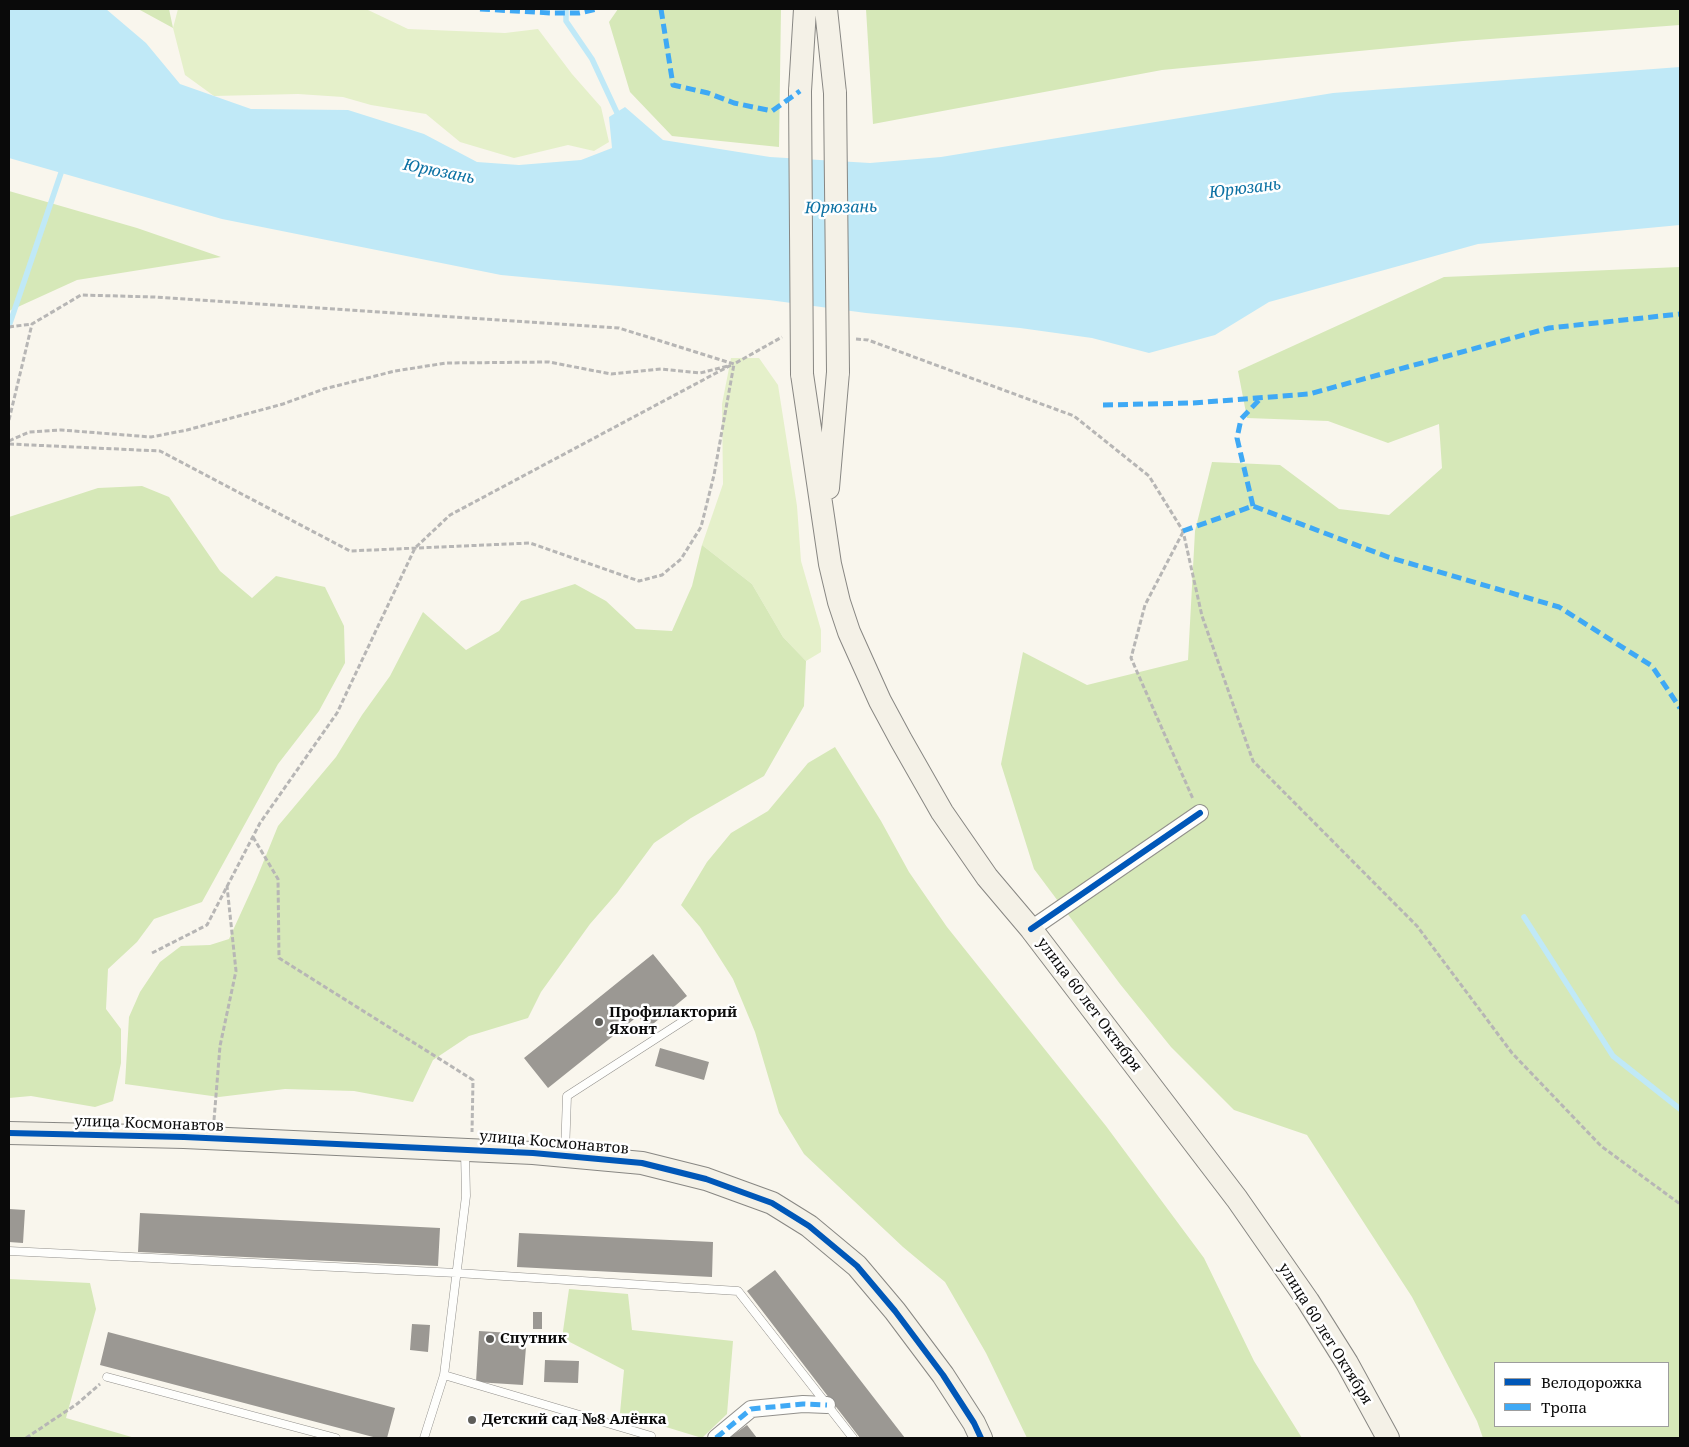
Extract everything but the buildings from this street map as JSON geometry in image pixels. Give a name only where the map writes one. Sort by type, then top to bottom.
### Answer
[{"type":"main road","points":[[804,9],[800,91],[802,374],[825,524]]},
{"type":"main road","points":[[825,524],[838,372],[835,93],[826,9]]},
{"type":"main road","name":"улица 60 лет Октября","points":[[825,524],[830,564],[839,602],[849,632],[880,701],[942,812],[986,877],[1031,928],[1237,1199],[1308,1301],[1347,1363],[1388,1438]]},
{"type":"main road","name":"улица Космонавтов","points":[[9,1133],[213,1139],[565,1155],[642,1163],[706,1179],[772,1203],[809,1226],[857,1266],[895,1311],[943,1375],[981,1438]]},
{"type":"street","points":[[1031,928],[1200,813]]},
{"type":"street","points":[[716,1438],[751,1409],[803,1404],[827,1405]]},
{"type":"lane","points":[[565,1155],[567,1096],[691,1016]]},
{"type":"lane","points":[[424,1438],[444,1375],[466,1196],[465,1149]]},
{"type":"lane","points":[[9,1251],[457,1273],[738,1291],[853,1438]]},
{"type":"lane","points":[[444,1375],[651,1436]]},
{"type":"lane","points":[[107,1378],[336,1438]]},
{"type":"path","points":[[9,327],[32,324],[81,295],[154,297],[619,328],[734,364]]},
{"type":"path","points":[[9,420],[32,324]]},
{"type":"path","points":[[152,953],[207,925],[253,837],[337,713],[415,548],[450,515],[734,364],[779,336],[789,337]]},
{"type":"path","points":[[848,339],[868,340],[1074,416],[1149,476],[1183,532],[1202,616],[1253,761],[1417,926],[1512,1052],[1594,1139],[1680,1204]]},
{"type":"path","points":[[9,443],[28,432],[61,430],[151,437],[187,430],[283,404],[324,389],[395,371],[446,363],[549,362],[610,374],[661,369],[700,373],[734,364]]},
{"type":"path","points":[[9,443],[160,451],[350,551],[530,543],[639,581],[662,575],[681,559],[701,527],[714,475],[734,364]]},
{"type":"path","points":[[1183,532],[1145,605],[1131,658],[1200,813]]},
{"type":"path","points":[[253,837],[278,879],[279,958],[473,1080],[472,1130],[465,1149]]},
{"type":"path","points":[[213,1139],[220,1046],[236,971],[227,886]]},
{"type":"path","points":[[26,1438],[77,1404],[107,1378]]},
{"type":"green space","points":[[169,9],[173,28],[140,10]]},
{"type":"green space","points":[[178,9],[366,9],[408,29],[505,33],[538,29],[572,74],[601,107],[609,142],[594,151],[568,145],[514,158],[460,142],[426,114],[371,105],[343,97],[298,94],[214,96],[185,75],[173,28]]},
{"type":"green space","points":[[618,9],[781,9],[779,147],[672,136],[630,92],[609,22]]},
{"type":"green space","points":[[866,9],[1680,9],[1680,25],[1463,41],[1162,70],[873,124]]},
{"type":"green space","points":[[9,191],[137,228],[221,257],[77,280],[9,311]]},
{"type":"green space","points":[[1680,267],[1680,1438],[1483,1438],[1477,1421],[1412,1297],[1307,1135],[1234,1110],[1171,1047],[1120,984],[1034,869],[1001,764],[1023,652],[1087,685],[1188,660],[1195,531],[1212,462],[1280,465],[1339,509],[1389,515],[1442,468],[1439,424],[1388,443],[1328,421],[1247,418],[1238,371],[1444,277]]},
{"type":"green space","points":[[731,358],[759,358],[778,385],[797,506],[801,561],[821,630],[821,652],[806,661],[783,637],[752,584],[702,545],[723,484],[722,404]]},
{"type":"green space","points":[[142,486],[169,497],[220,571],[252,598],[276,576],[325,587],[344,626],[345,663],[319,711],[278,764],[202,902],[154,919],[137,942],[108,969],[106,1009],[121,1029],[121,1063],[113,1101],[95,1107],[31,1096],[9,1098],[9,517],[98,488]]},
{"type":"green space","points":[[702,545],[752,584],[783,637],[806,661],[804,706],[764,776],[691,818],[654,843],[617,893],[590,924],[541,992],[528,1018],[469,1036],[433,1060],[413,1102],[354,1091],[285,1089],[219,1097],[125,1084],[129,1017],[140,992],[160,962],[181,946],[210,945],[229,939],[278,826],[336,757],[362,715],[390,676],[423,612],[466,650],[499,631],[521,601],[575,584],[606,601],[636,629],[672,631],[692,586]]},
{"type":"green space","points":[[835,747],[881,821],[909,872],[947,927],[1106,1126],[1204,1258],[1254,1361],[1302,1438],[1027,1438],[986,1353],[945,1282],[903,1247],[804,1154],[779,1113],[755,1032],[733,979],[700,927],[681,905],[707,862],[731,833],[768,811],[808,763]]},
{"type":"green space","points":[[9,1279],[90,1283],[96,1309],[66,1418],[135,1438],[9,1438]]},
{"type":"green space","points":[[569,1289],[628,1294],[632,1330],[733,1341],[727,1414],[702,1438],[620,1413],[624,1370],[562,1338]]},
{"type":"water","name":"Юрюзань","points":[[9,9],[106,9],[146,43],[180,84],[251,109],[348,110],[424,134],[477,162],[519,165],[581,160],[612,148],[609,117],[625,107],[663,140],[770,157],[870,163],[941,157],[1333,93],[1680,67],[1680,225],[1478,244],[1269,302],[1215,335],[1149,353],[1092,338],[1020,328],[866,313],[769,300],[501,275],[222,219],[9,158]]},
{"type":"waterway","points":[[566,9],[566,21],[592,59],[619,117]]},
{"type":"waterway","points":[[9,326],[63,167]]},
{"type":"waterway","points":[[1524,917],[1613,1056],[1680,1109]]},
{"type":"marked path","points":[[480,9],[551,13],[579,13],[597,9]]},
{"type":"marked path","points":[[661,9],[673,85],[708,93],[734,103],[772,111],[800,91]]},
{"type":"marked path","points":[[1103,405],[1193,403],[1309,394],[1549,328],[1680,314]]},
{"type":"marked path","points":[[1253,506],[1237,438],[1241,419],[1261,398]]},
{"type":"marked path","points":[[1183,531],[1253,506],[1388,557],[1559,607],[1652,666],[1680,708]]},
{"type":"marked path","points":[[716,1438],[751,1409],[803,1404],[827,1405]]},
{"type":"cycle path","points":[[1031,929],[1200,813]]},
{"type":"cycle path","points":[[9,1133],[184,1137],[533,1153],[642,1163],[706,1179],[772,1203],[809,1226],[857,1266],[895,1311],[943,1375],[974,1423],[981,1438]]},
{"type":"place","name":"Профилакторий Яхонт","points":[[599,1022]]},
{"type":"place","name":"Спутник","points":[[490,1339]]},
{"type":"place","name":"Детский сад №8 Алёнка","points":[[472,1420]]}]
